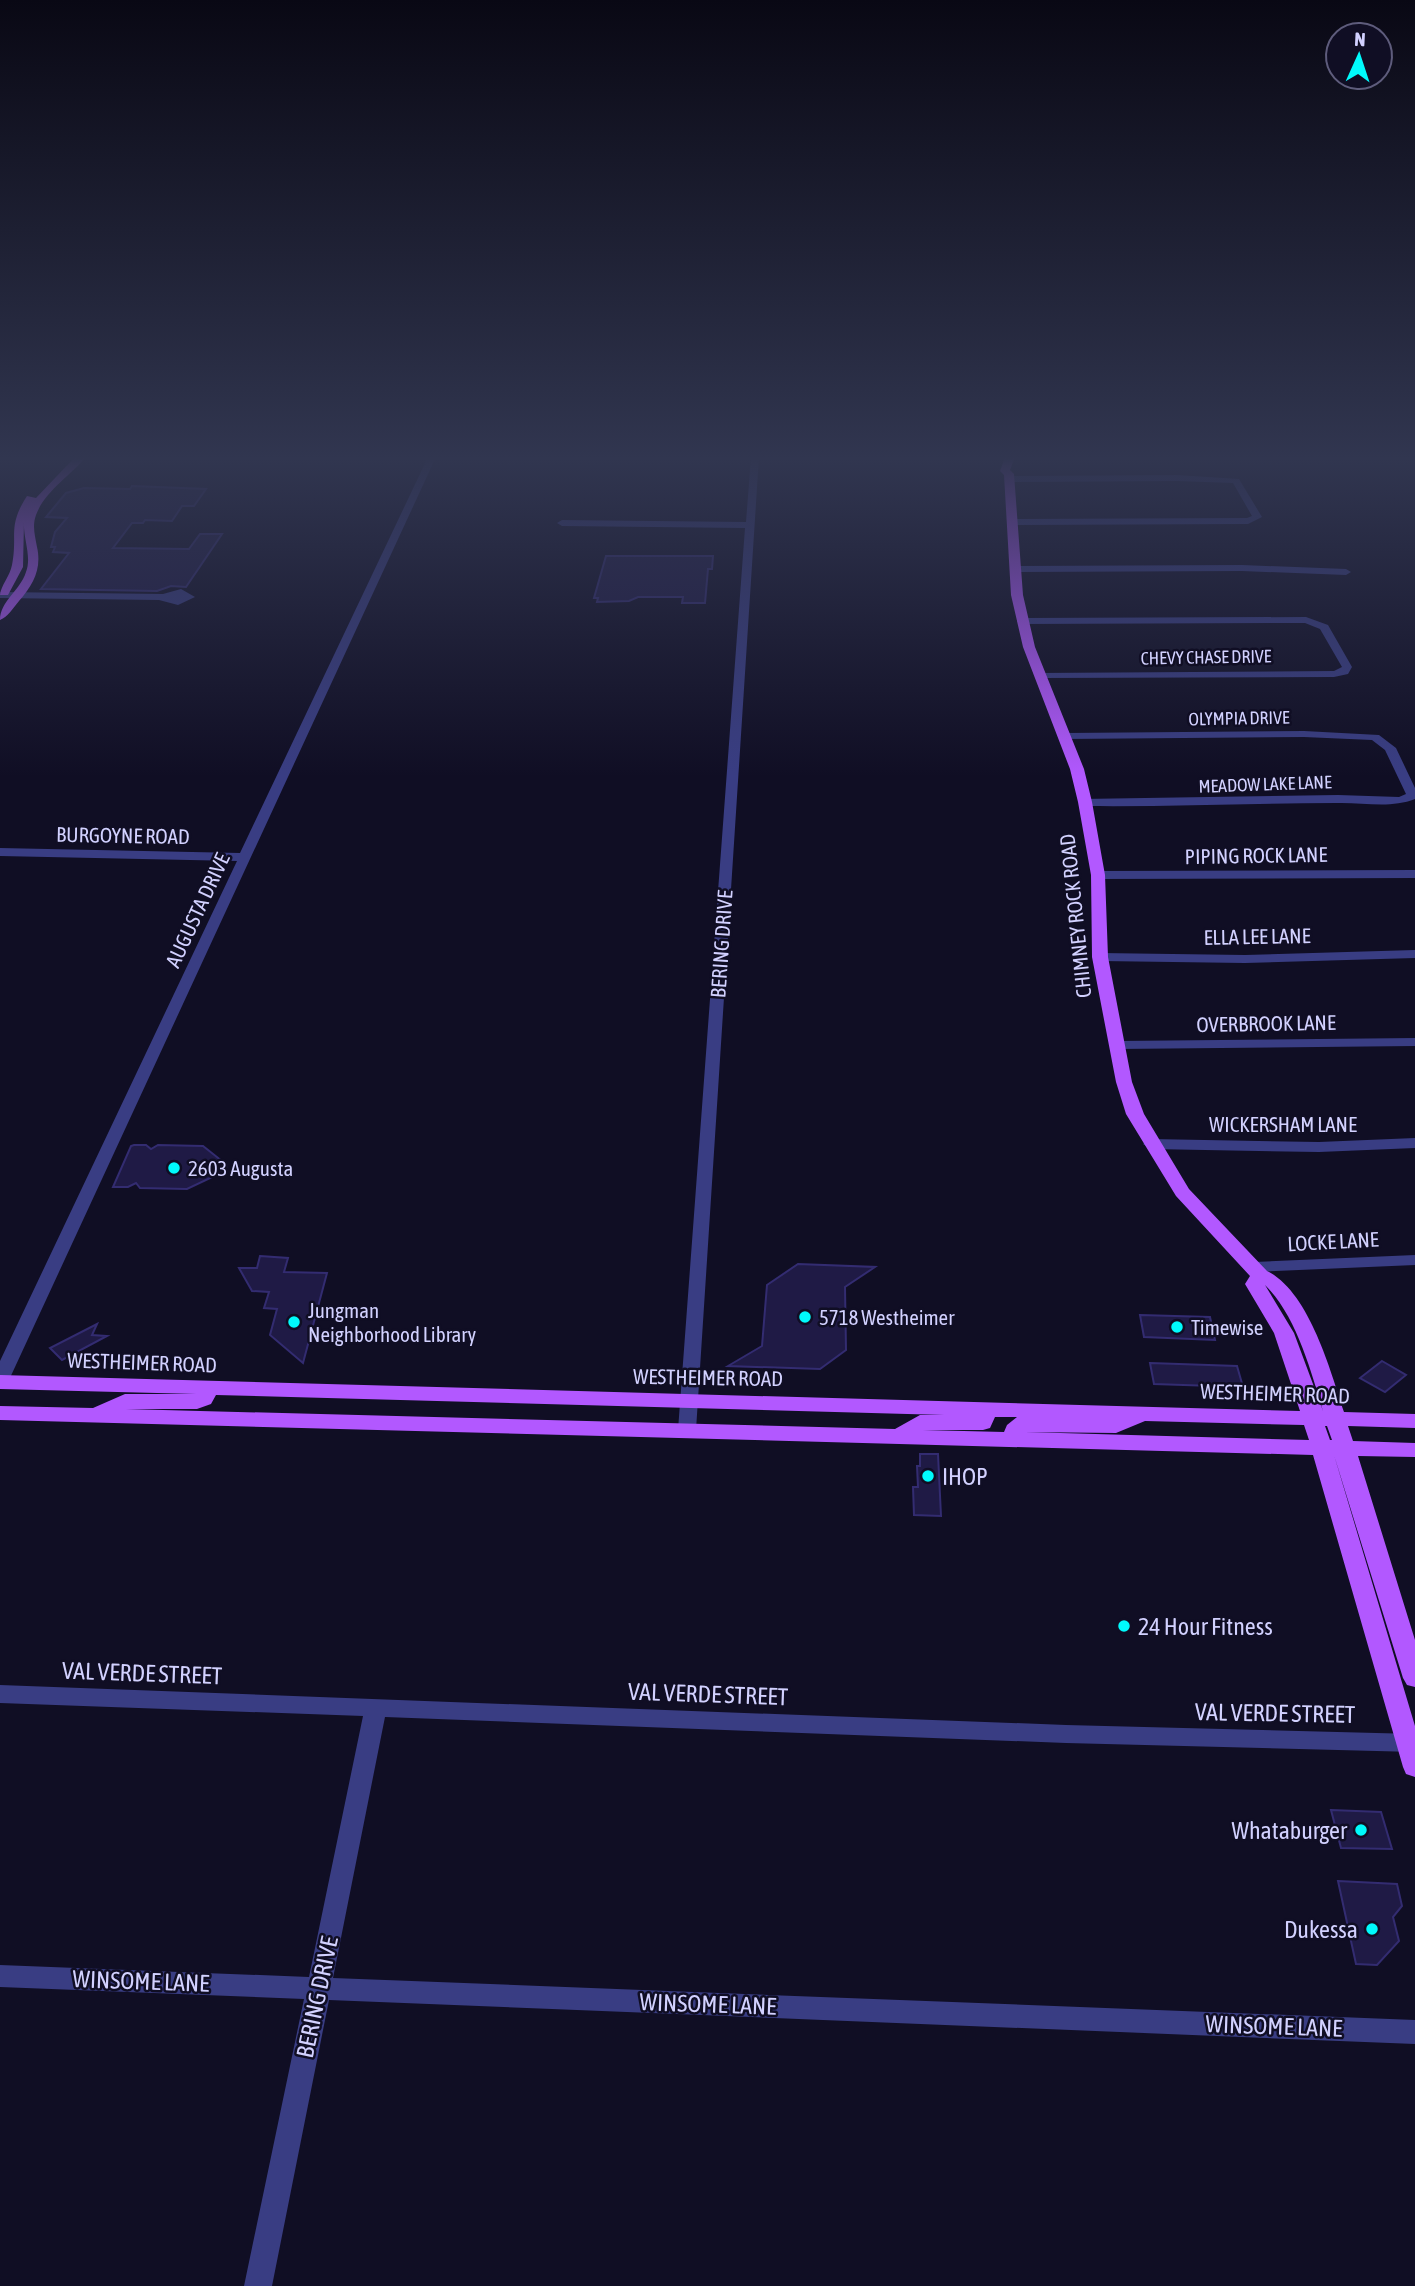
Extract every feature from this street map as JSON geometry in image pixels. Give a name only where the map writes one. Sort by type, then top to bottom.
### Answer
[{"type":"main road","points":[[1,596],[17,574],[17,564]]},
{"type":"main road","points":[[0,617],[18,595],[33,570],[34,564]]},
{"type":"main road","name":"CHIMNEY ROCK ROAD","points":[[1015,564],[1022,621],[1065,736],[1085,802],[1098,875],[1100,957],[1132,1103],[1151,1144],[1182,1192],[1256,1271],[1274,1282],[1306,1332],[1337,1420],[1415,1678]]},
{"type":"main road","name":"CHIMNEY ROCK ROAD","points":[[1256,1271],[1255,1284],[1284,1333],[1298,1368],[1311,1419],[1366,1594],[1407,1712],[1415,1768]]},
{"type":"main road","points":[[1284,1333],[1306,1332]]},
{"type":"main road","name":"WESTHEIMER ROAD","points":[[0,1381],[689,1401],[997,1403],[1142,1413],[1415,1421]]},
{"type":"main road","points":[[97,1415],[125,1401],[197,1402],[204,1399],[209,1389]]},
{"type":"main road","points":[[214,1419],[221,1407],[231,1402],[327,1404],[346,1393]]},
{"type":"main road","points":[[901,1435],[920,1422],[983,1423],[997,1403]]},
{"type":"main road","points":[[0,1413],[1415,1450]]},
{"type":"main road","points":[[1015,1439],[1014,1430],[1021,1423],[1116,1426],[1142,1413]]},
{"type":"street","name":"AUGUSTA DRIVE","points":[[0,1381],[382,564]]},
{"type":"street","name":"BERING DRIVE","points":[[687,1430],[747,564]]},
{"type":"street","points":[[1015,569],[1242,568],[1346,572]]},
{"type":"street","points":[[1,596],[164,597]]},
{"type":"street","name":"CHEVY CHASE DRIVE","points":[[1022,621],[1306,620],[1324,626],[1347,667],[1344,672],[1334,674],[1040,675]]},
{"type":"street","name":"OLYMPIA DRIVE","points":[[1065,736],[1355,735],[1383,741],[1400,766]]},
{"type":"street","name":"MEADOW LAKE LANE","points":[[1085,802],[1182,803],[1338,799],[1400,801],[1413,796],[1400,766]]},
{"type":"street","name":"BURGOYNE ROAD","points":[[0,852],[245,857]]},
{"type":"street","name":"PIPING ROCK LANE","points":[[1098,875],[1415,874]]},
{"type":"street","name":"ELLA LEE LANE","points":[[1100,957],[1245,959],[1415,954]]},
{"type":"street","name":"OVERBROOK LANE","points":[[1118,1045],[1415,1042]]},
{"type":"street","name":"WICKERSHAM LANE","points":[[1151,1144],[1319,1147],[1415,1143]]},
{"type":"street","name":"LOCKE LANE","points":[[1256,1271],[1415,1260]]},
{"type":"street","name":"VAL VERDE STREET","points":[[0,1694],[1066,1734],[1411,1743]]},
{"type":"street","name":"BERING DRIVE","points":[[258,2286],[376,1709]]},
{"type":"street","name":"WINSOME LANE","points":[[0,1976],[1415,2032]]},
{"type":"building","points":[[61,564],[202,564],[186,587],[171,586],[157,591],[41,589]]},
{"type":"building","points":[[604,564],[712,564],[712,569],[708,569],[705,603],[682,603],[683,597],[638,597],[629,601],[597,602],[598,598],[594,598]]},
{"type":"building","name":"2603 Augusta","points":[[146,1145],[151,1149],[158,1145],[203,1146],[227,1165],[225,1171],[187,1189],[140,1188],[136,1183],[128,1187],[113,1187],[131,1146]]},
{"type":"building","name":"Jungman Neighborhood Library","points":[[260,1256],[288,1258],[284,1272],[327,1273],[303,1363],[270,1335],[277,1309],[264,1308],[269,1292],[252,1291],[239,1268],[257,1268]]},
{"type":"building","name":"5718 Westheimer","points":[[798,1264],[875,1267],[845,1287],[846,1350],[820,1369],[728,1366],[762,1346],[767,1285]]},
{"type":"building","name":"Timewise","points":[[1140,1315],[1210,1317],[1215,1340],[1144,1337]]},
{"type":"building","points":[[97,1324],[92,1335],[107,1336],[62,1360],[50,1348]]},
{"type":"building","points":[[1382,1361],[1406,1375],[1385,1392],[1360,1378]]},
{"type":"building","points":[[1150,1363],[1237,1366],[1243,1387],[1154,1384]]},
{"type":"building","name":"IHOP","points":[[920,1454],[938,1454],[941,1516],[914,1515],[913,1487],[918,1487],[917,1466],[920,1466]]},
{"type":"building","name":"Whataburger","points":[[1331,1810],[1381,1812],[1392,1849],[1341,1848]]},
{"type":"building","name":"Dukessa","points":[[1338,1881],[1397,1884],[1402,1906],[1393,1917],[1399,1941],[1377,1965],[1356,1964]]},
{"type":"place","name":"2603 Augusta","points":[[174,1168]]},
{"type":"place","name":"5718 Westheimer","points":[[805,1317]]},
{"type":"place","name":"Jungman Neighborhood Library","points":[[294,1322]]},
{"type":"place","name":"Timewise","points":[[1177,1327]]},
{"type":"place","name":"IHOP","points":[[928,1476]]},
{"type":"place","name":"24 Hour Fitness","points":[[1124,1626]]},
{"type":"place","name":"Whataburger","points":[[1361,1830]]},
{"type":"place","name":"Dukessa","points":[[1372,1929]]}]
